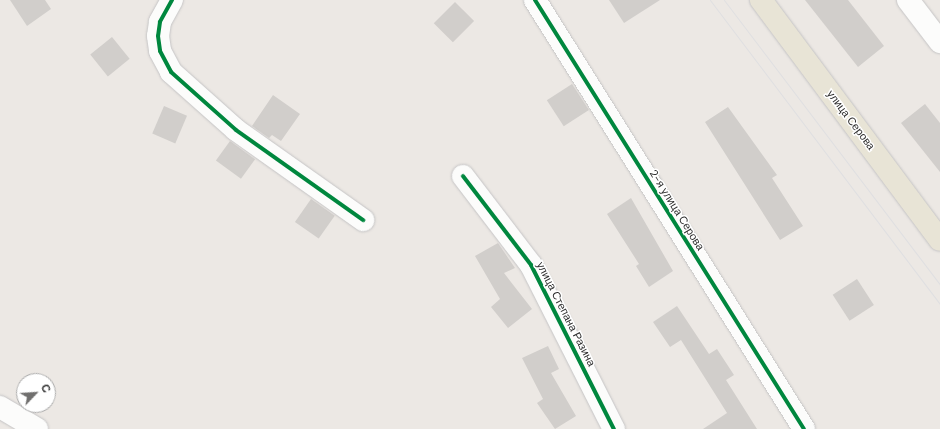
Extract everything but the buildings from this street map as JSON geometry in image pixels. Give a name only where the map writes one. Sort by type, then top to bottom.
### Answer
[{"type":"main road","name":"улица Серова","points":[[761,0],[940,240]]},
{"type":"street","points":[[172,0],[160,22],[158,36],[160,51],[170,72],[236,130],[363,220]]},
{"type":"street","name":"2-я улица Серова","points":[[535,0],[804,429]]},
{"type":"street","points":[[908,0],[940,42]]},
{"type":"street","name":"улица Степана Разина","points":[[463,176],[531,265],[614,429]]},
{"type":"street","points":[[0,407],[37,429]]},
{"type":"tram line","points":[[710,0],[940,304]]},
{"type":"tram line","points":[[724,0],[940,285]]},
{"type":"cycle path","points":[[172,0],[160,22],[158,36],[160,51],[171,72],[236,130],[363,220]]},
{"type":"cycle path","points":[[535,0],[804,429]]},
{"type":"cycle path","points":[[463,176],[531,265],[614,429]]}]
